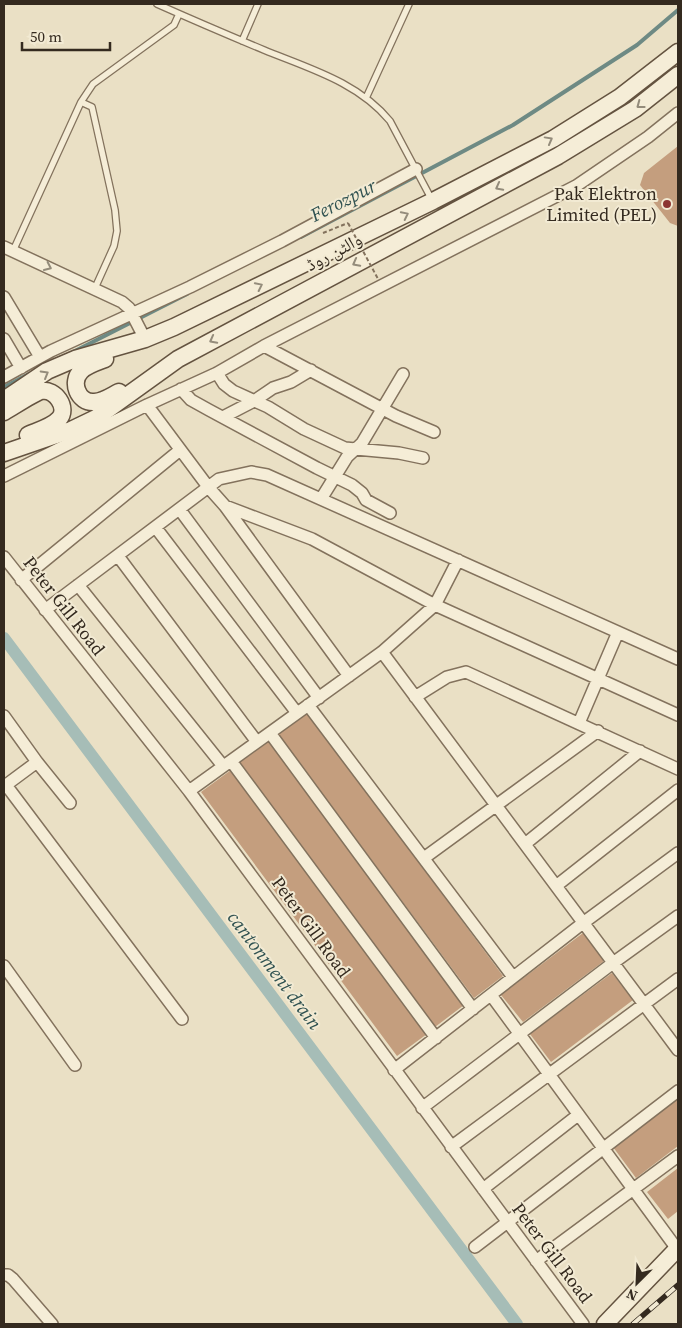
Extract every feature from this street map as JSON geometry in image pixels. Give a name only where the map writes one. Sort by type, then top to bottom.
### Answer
[{"type":"main road","name":"والٹن روڈ","points":[[4,400],[61,365],[75,359],[144,340],[433,201],[552,139],[620,97],[678,52]]},
{"type":"main road","name":"والٹن روڈ","points":[[4,453],[84,424],[110,409],[173,362],[558,156],[635,109],[678,75]]},
{"type":"main road","points":[[144,340],[80,372],[76,382],[76,391],[80,397],[92,403],[102,401],[173,362]]},
{"type":"main road","points":[[4,412],[41,391],[55,395],[62,405],[63,411],[58,420],[4,446]]},
{"type":"main road","points":[[605,1324],[678,1248]]},
{"type":"street","points":[[4,476],[147,405],[217,373],[264,346],[576,186],[678,114]]},
{"type":"street","points":[[4,377],[40,357],[190,287],[282,241],[413,165]]},
{"type":"street","points":[[8,249],[122,302],[131,314],[144,340]]},
{"type":"street","points":[[4,297],[40,357]]},
{"type":"street","points":[[4,339],[21,368]]},
{"type":"street","points":[[264,346],[383,409],[434,432]]},
{"type":"street","points":[[223,417],[254,401],[273,388],[291,382],[311,370]]},
{"type":"street","points":[[217,373],[224,384],[233,391],[268,407],[311,433],[346,448],[399,453],[423,458]]},
{"type":"street","points":[[322,499],[334,476],[354,449],[362,443],[403,374]]},
{"type":"street","points":[[181,389],[191,400],[352,485],[362,493],[366,500],[390,513]]},
{"type":"street","points":[[147,405],[209,488],[225,506],[349,676]]},
{"type":"street","points":[[21,580],[180,450]]},
{"type":"street","points":[[45,610],[219,479],[251,472],[268,474],[678,659]]},
{"type":"street","points":[[225,506],[312,539],[436,605],[678,715]]},
{"type":"street","points":[[180,510],[319,698]]},
{"type":"street","points":[[156,528],[297,714]]},
{"type":"street","points":[[118,556],[257,742]]},
{"type":"street","name":"Peter Gill Road","points":[[4,557],[189,791],[583,1324]]},
{"type":"street","points":[[189,791],[382,652],[436,605],[458,560]]},
{"type":"street","points":[[78,585],[227,764],[436,1038]]},
{"type":"street","points":[[579,723],[618,632]]},
{"type":"street","points":[[382,652],[678,1050]]},
{"type":"street","points":[[415,697],[447,677],[466,672],[678,769]]},
{"type":"street","points":[[308,705],[513,977]]},
{"type":"street","points":[[4,716],[37,762],[70,803]]},
{"type":"street","points":[[424,858],[598,731]]},
{"type":"street","points":[[270,733],[473,1009]]},
{"type":"street","points":[[525,844],[640,751]]},
{"type":"street","points":[[37,762],[5,786],[182,1019]]},
{"type":"street","points":[[556,886],[678,790]]},
{"type":"street","points":[[394,1070],[513,977],[678,853]]},
{"type":"street","points":[[422,1108],[613,962],[678,916]]},
{"type":"street","points":[[4,966],[75,1065]]},
{"type":"street","points":[[451,1147],[678,980]]},
{"type":"street","points":[[491,994],[602,1149],[678,1248]]},
{"type":"street","points":[[475,1247],[678,1090]]},
{"type":"street","points":[[483,1189],[578,1115]]},
{"type":"street","points":[[536,1261],[678,1156]]},
{"type":"street","points":[[4,1275],[8,1275],[13,1279],[52,1324]]},
{"type":"lane","points":[[157,4],[326,75],[355,90],[380,109],[390,121],[433,201]]},
{"type":"lane","points":[[242,40],[258,4]]},
{"type":"lane","points":[[366,98],[409,4]]},
{"type":"lane","points":[[8,249],[82,102],[93,84],[174,25],[179,14]]},
{"type":"lane","points":[[82,102],[92,107],[115,210],[117,231],[114,246],[95,288]]},
{"type":"path","points":[[318,235],[348,223],[378,279]]},
{"type":"building","name":"Pak Elektron Limited (PEL)","points":[[678,146],[678,226],[670,223],[640,185],[644,173]]},
{"type":"building","points":[[307,712],[503,976],[474,998],[278,734]]},
{"type":"building","points":[[269,741],[464,1005],[435,1027],[239,763]]},
{"type":"building","points":[[231,770],[427,1034],[397,1056],[201,792]]},
{"type":"building","points":[[583,933],[604,961],[523,1022],[501,995]]},
{"type":"building","points":[[612,973],[633,1000],[551,1062],[530,1034]]},
{"type":"building","points":[[678,1098],[678,1146],[636,1178],[613,1147]]},
{"type":"building","points":[[678,1168],[678,1211],[668,1219],[647,1192]]},
{"type":"waterway","name":"Ferozpur","points":[[301,237],[513,125],[637,45],[678,10]]},
{"type":"waterway","name":"Ferozpur","points":[[73,352],[187,294]]},
{"type":"waterway","name":"Ferozpur","points":[[4,387],[29,374]]},
{"type":"waterway","name":"cantonment drain","points":[[4,638],[517,1324]]},
{"type":"railway","points":[[633,1324],[678,1285]]},
{"type":"place","name":"Pak Elektron Limited (PEL)","points":[[667,204]]}]
